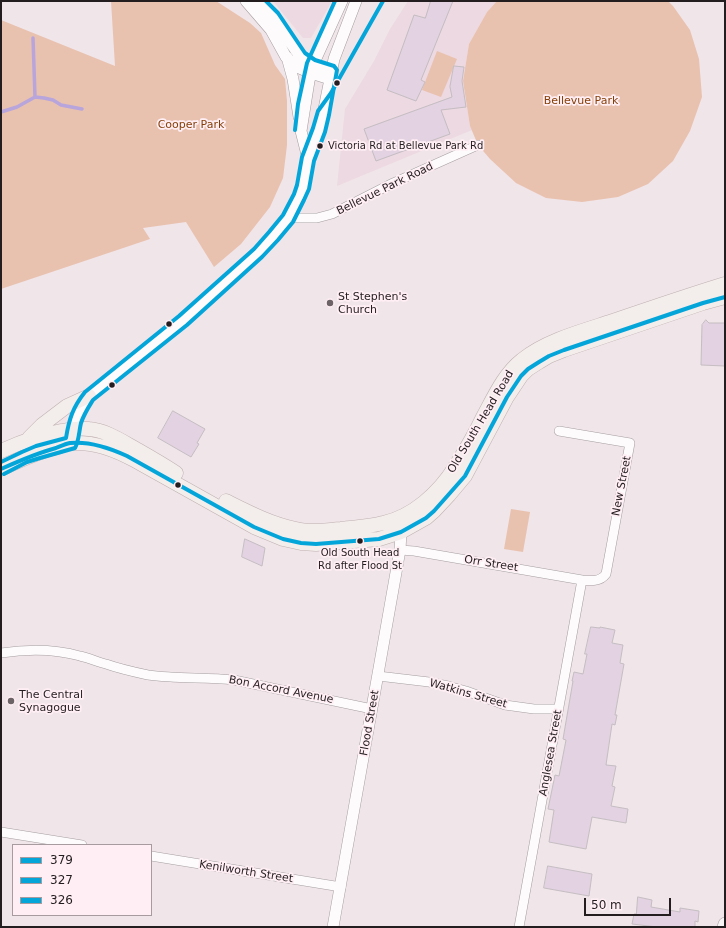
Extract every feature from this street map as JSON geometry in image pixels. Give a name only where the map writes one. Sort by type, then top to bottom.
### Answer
[{"type":"main road","name":"Old South Head Road","points":[[1,469],[38,452],[71,443],[97,446],[123,454],[254,527],[283,539],[301,543],[329,544],[379,539],[399,525],[409,513],[438,489],[447,478],[482,420],[498,389],[512,370],[524,358],[539,348],[579,332],[725,284]]},
{"type":"main road","name":"Old South Head Road","points":[[1,451],[25,440],[46,434],[73,429],[90,429],[101,431],[146,454],[226,502],[268,520],[296,529],[318,531],[383,523],[399,525],[426,518],[449,495],[465,476],[507,397],[521,376],[528,369],[549,356],[564,350],[725,297]]},
{"type":"main road","points":[[25,440],[67,406],[89,396]]},
{"type":"street","points":[[246,1],[271,30],[286,57],[293,79],[301,131],[308,159]]},
{"type":"street","points":[[256,1],[260,3],[273,17],[301,58],[312,69]]},
{"type":"street","points":[[301,131],[304,105],[312,69],[342,1]]},
{"type":"street","points":[[71,443],[73,429],[80,409],[89,396],[183,321],[258,253],[288,218],[303,187],[308,159],[319,130],[323,114],[334,59],[356,1]]},
{"type":"street","points":[[286,57],[297,67],[312,69],[330,75]]},
{"type":"street","name":"Bellevue Park Road","points":[[288,218],[317,218],[332,214],[393,183],[478,145]]},
{"type":"street","name":"New Street","points":[[559,431],[630,443],[606,574],[603,578],[598,580],[582,580]]},
{"type":"street","name":"Flood Street","points":[[333,927],[400,550],[399,525]]},
{"type":"street","name":"Orr Street","points":[[400,550],[414,551],[582,580]]},
{"type":"street","name":"Anglesea Street","points":[[519,927],[582,580]]},
{"type":"street","name":"Bon Accord Avenue","points":[[1,653],[28,650],[61,652],[80,656],[127,671],[149,675],[234,680],[372,709]]},
{"type":"street","name":"Watkins Street","points":[[378,676],[429,682],[448,686],[505,705],[534,709],[559,709]]},
{"type":"street","points":[[1,832],[76,844]]},
{"type":"street","name":"Kenilworth Street","points":[[152,856],[340,887]]},
{"type":"shaded area","points":[[273,1],[332,1],[311,38],[303,38]]},
{"type":"shaded area","points":[[408,1],[497,1],[487,12],[469,44],[463,81],[470,126],[472,130],[337,186],[345,109],[374,61],[390,29]]},
{"type":"green space","name":"Cooper Park","points":[[111,1],[216,1],[250,23],[261,33],[275,65],[285,79],[287,101],[287,145],[283,178],[270,207],[241,244],[214,267],[186,222],[143,228],[150,239],[1,289],[1,20],[115,66]]},
{"type":"green space","name":"Bellevue Park","points":[[497,1],[668,1],[690,30],[699,59],[702,97],[690,131],[673,161],[648,184],[618,197],[582,202],[546,198],[516,183],[490,159],[478,145],[470,126],[463,81],[469,44],[487,12]]},
{"type":"green space","points":[[437,51],[457,59],[441,97],[422,90]]},
{"type":"green space","points":[[511,509],[530,512],[523,552],[504,549]]},
{"type":"building","points":[[431,1],[453,1],[421,80],[425,82],[416,101],[387,90],[414,15],[425,18]]},
{"type":"building","points":[[454,66],[464,67],[462,81],[466,107],[441,110],[450,134],[376,161],[364,129],[452,97],[450,87]]},
{"type":"building","points":[[706,320],[709,323],[725,323],[725,366],[701,365],[702,325]]},
{"type":"building","points":[[173,411],[205,429],[197,443],[199,444],[191,457],[158,438]]},
{"type":"building","points":[[245,539],[265,548],[262,566],[242,557]]},
{"type":"building","points":[[591,627],[615,630],[612,643],[623,645],[620,663],[624,664],[615,715],[617,715],[615,725],[612,724],[606,765],[616,766],[612,786],[615,787],[611,806],[628,809],[626,823],[592,817],[586,849],[549,842],[554,810],[548,809],[555,775],[559,776],[566,740],[563,739],[574,672],[583,674],[587,654],[585,654]]},
{"type":"building","points":[[548,866],[592,874],[589,896],[544,888]]},
{"type":"building","points":[[638,897],[652,900],[651,907],[680,912],[680,908],[699,911],[698,922],[695,921],[695,927],[657,927],[632,924],[634,914],[636,914]]},
{"type":"waterway","points":[[33,38],[35,97]]},
{"type":"waterway","points":[[1,112],[17,107],[35,97],[53,100],[61,105],[82,109]]},
{"type":"transit line","name":"327","points":[[4,474],[27,462],[75,448],[82,420],[93,400],[187,325],[262,257],[293,222],[309,189],[314,161],[325,132],[337,70],[334,66],[315,60],[305,53],[278,13],[266,1]]},
{"type":"transit line","name":"326","points":[[295,130],[298,104],[307,63],[335,1]]},
{"type":"transit line","name":"326","points":[[1,462],[36,446],[66,438],[72,414],[77,403],[85,392],[179,316],[254,249],[269,232],[283,215],[294,194],[302,157],[318,111],[331,93],[383,1]]},
{"type":"transit line","name":"379","points":[[1,469],[68,443],[92,444],[114,450],[127,456],[254,527],[283,539],[301,543],[316,544],[379,539],[401,532],[426,518],[465,476],[507,397],[521,376],[528,369],[549,356],[564,350],[725,297]]},
{"type":"place","name":"Victoria Rd at Bellevue Park Rd","points":[[320,146]]},
{"type":"place","name":"St Stephen's Church","points":[[330,303]]},
{"type":"place","name":"Old South Head Rd after Flood St","points":[[360,541]]},
{"type":"place","name":"The Central Synagogue","points":[[11,701]]}]
